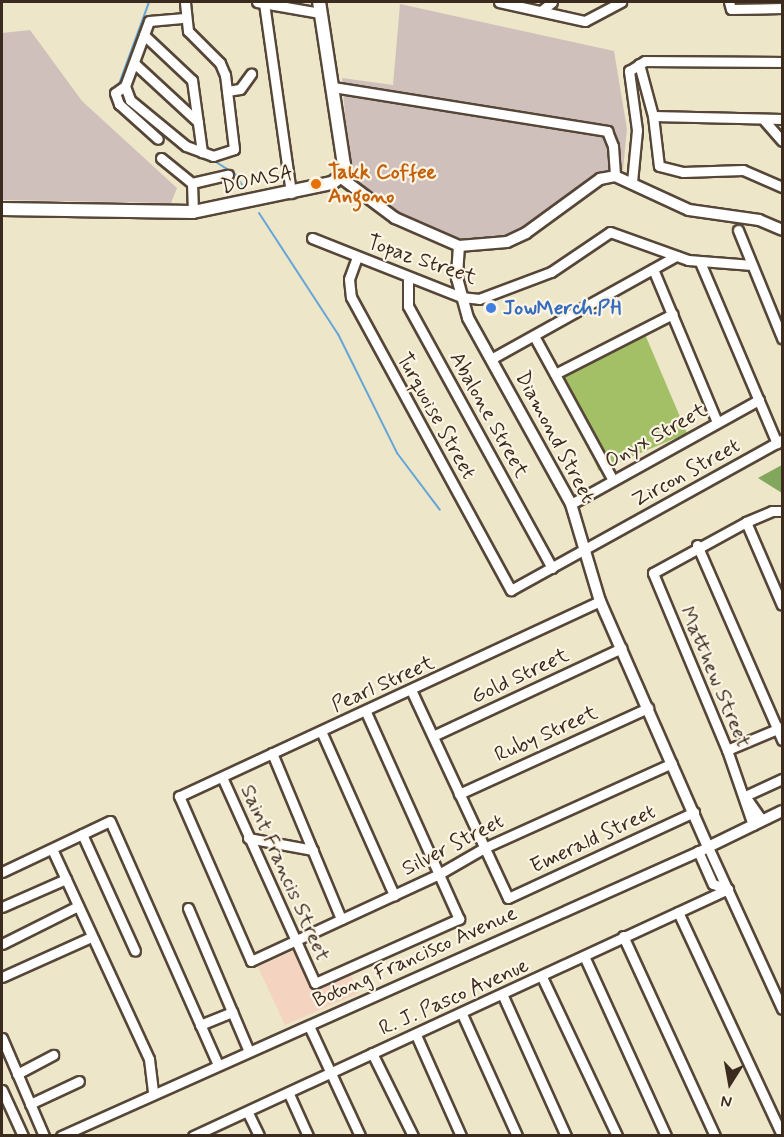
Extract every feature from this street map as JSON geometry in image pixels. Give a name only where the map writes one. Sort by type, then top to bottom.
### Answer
[{"type":"main road","points":[[320,7],[344,165],[340,177]]},
{"type":"main road","name":"DOMSA","points":[[2,209],[193,212],[324,186],[340,177]]},
{"type":"street","points":[[125,86],[138,106],[186,146],[222,156],[234,149],[227,91],[220,63],[188,31],[185,2]]},
{"type":"street","points":[[291,193],[261,2],[320,7]]},
{"type":"street","points":[[500,2],[585,21],[621,2]]},
{"type":"street","points":[[541,11],[552,2]]},
{"type":"street","points":[[729,2],[731,9],[783,8]]},
{"type":"street","points":[[158,139],[119,104],[116,93],[125,86],[149,21],[185,18]]},
{"type":"street","points":[[144,35],[192,80],[202,152]]},
{"type":"street","points":[[632,182],[638,129],[628,74],[639,64],[783,62]]},
{"type":"street","points":[[134,63],[198,122]]},
{"type":"street","points":[[639,64],[653,116],[659,166],[683,172],[743,170],[783,187]]},
{"type":"street","points":[[227,91],[240,89],[251,74]]},
{"type":"street","points":[[333,87],[607,131],[613,146],[615,176]]},
{"type":"street","points":[[653,116],[783,119]]},
{"type":"street","points":[[764,120],[783,141]]},
{"type":"street","points":[[161,158],[192,183],[193,212]]},
{"type":"street","points":[[192,183],[228,175]]},
{"type":"street","points":[[340,177],[395,218],[459,246],[507,242],[526,233],[600,179],[615,176],[689,210],[759,220],[783,230]]},
{"type":"street","points":[[738,230],[783,338]]},
{"type":"street","name":"Topaz Street","points":[[312,238],[461,297],[479,299],[551,272],[610,232],[700,262],[752,265]]},
{"type":"street","name":"Diamond Street","points":[[459,246],[457,278],[461,297],[491,359],[571,504],[600,601],[694,812],[703,849]]},
{"type":"street","points":[[491,359],[675,255]]},
{"type":"street","name":"Turquoise Street","points":[[357,257],[349,279],[351,297],[511,590]]},
{"type":"street","points":[[700,262],[759,400],[780,442]]},
{"type":"street","points":[[653,269],[717,422]]},
{"type":"street","name":"Abalone Street","points":[[408,277],[408,306],[552,568]]},
{"type":"street","points":[[555,375],[673,314]]},
{"type":"street","points":[[534,336],[613,480]]},
{"type":"street","name":"Onyx Street","points":[[571,504],[759,400]]},
{"type":"street","name":"Zircon Street","points":[[511,590],[780,442]]},
{"type":"street","points":[[783,511],[772,511],[698,545],[780,728],[783,740]]},
{"type":"street","points":[[746,522],[783,605]]},
{"type":"street","name":"Matthew Street","points":[[698,545],[653,573],[758,823]]},
{"type":"street","name":"Pearl Street","points":[[251,961],[179,796],[412,692],[600,601]]},
{"type":"street","name":"Gold Street","points":[[433,736],[622,648]]},
{"type":"street","points":[[412,692],[484,848]]},
{"type":"street","name":"Ruby Street","points":[[459,794],[648,708]]},
{"type":"street","points":[[366,712],[439,874]]},
{"type":"street","points":[[727,750],[780,728]]},
{"type":"street","points":[[321,731],[394,895]]},
{"type":"street","points":[[272,753],[341,919]]},
{"type":"street","name":"Silver Street","points":[[251,961],[439,874],[484,848],[672,763]]},
{"type":"street","name":"Saint Francis Street","points":[[222,777],[294,941],[315,983],[459,919],[439,874]]},
{"type":"street","points":[[745,796],[783,779]]},
{"type":"street","name":"Botong Francisco Avenue","points":[[61,1136],[153,1092],[309,1026],[783,811]]},
{"type":"street","name":"Emerald Street","points":[[484,848],[508,898],[694,812]]},
{"type":"street","points":[[2,872],[110,821],[218,1065]]},
{"type":"street","points":[[82,834],[135,951]]},
{"type":"street","points":[[248,838],[312,850]]},
{"type":"street","points":[[52,849],[149,1059],[153,1092]]},
{"type":"street","points":[[703,849],[728,889],[783,1009]]},
{"type":"street","points":[[2,907],[66,879]]},
{"type":"street","name":"R. J. Pasco Avenue","points":[[193,1136],[211,1132],[332,1071],[503,996],[623,936],[728,889]]},
{"type":"street","points":[[2,944],[78,906]]},
{"type":"street","points":[[188,908],[249,1052]]},
{"type":"street","points":[[678,912],[781,1131],[770,1136]]},
{"type":"street","points":[[623,936],[716,1136]]},
{"type":"street","points":[[2,977],[92,937]]},
{"type":"street","points":[[584,956],[666,1136]]},
{"type":"street","points":[[542,977],[617,1136]]},
{"type":"street","points":[[503,996],[566,1136]]},
{"type":"street","points":[[200,1025],[232,1012]]},
{"type":"street","points":[[462,1014],[517,1136]]},
{"type":"street","points":[[309,1026],[332,1071],[360,1136]]},
{"type":"street","points":[[416,1035],[461,1136]]},
{"type":"street","points":[[2,1038],[44,1136]]},
{"type":"street","points":[[372,1053],[413,1136]]},
{"type":"street","points":[[17,1074],[53,1055]]},
{"type":"street","points":[[30,1104],[79,1081]]},
{"type":"street","points":[[2,1090],[23,1136]]},
{"type":"street","points":[[289,1094],[308,1136]]},
{"type":"street","points":[[248,1113],[259,1136]]},
{"type":"shaded area","points":[[400,4],[614,51],[627,129],[623,170],[592,178],[525,228],[505,238],[455,241],[393,212],[350,177],[342,78],[393,85]]},
{"type":"shaded area","points":[[30,30],[82,101],[177,188],[171,203],[2,200],[2,33]]},
{"type":"shaded area","points":[[295,950],[314,990],[350,973],[359,993],[285,1025],[258,967]]},
{"type":"green space","points":[[644,332],[687,433],[599,471],[556,370]]},
{"type":"green space","points":[[782,465],[782,493],[758,478]]},
{"type":"waterway","points":[[119,84],[149,2]]},
{"type":"waterway","points":[[120,93],[126,104],[180,147]]},
{"type":"waterway","points":[[213,160],[236,175],[245,190]]},
{"type":"waterway","points":[[259,213],[338,334],[397,453],[440,510]]},
{"type":"place","name":"Takk Coffee Angono","points":[[316,184]]},
{"type":"place","name":"JowMerch.PH","points":[[491,308]]}]
